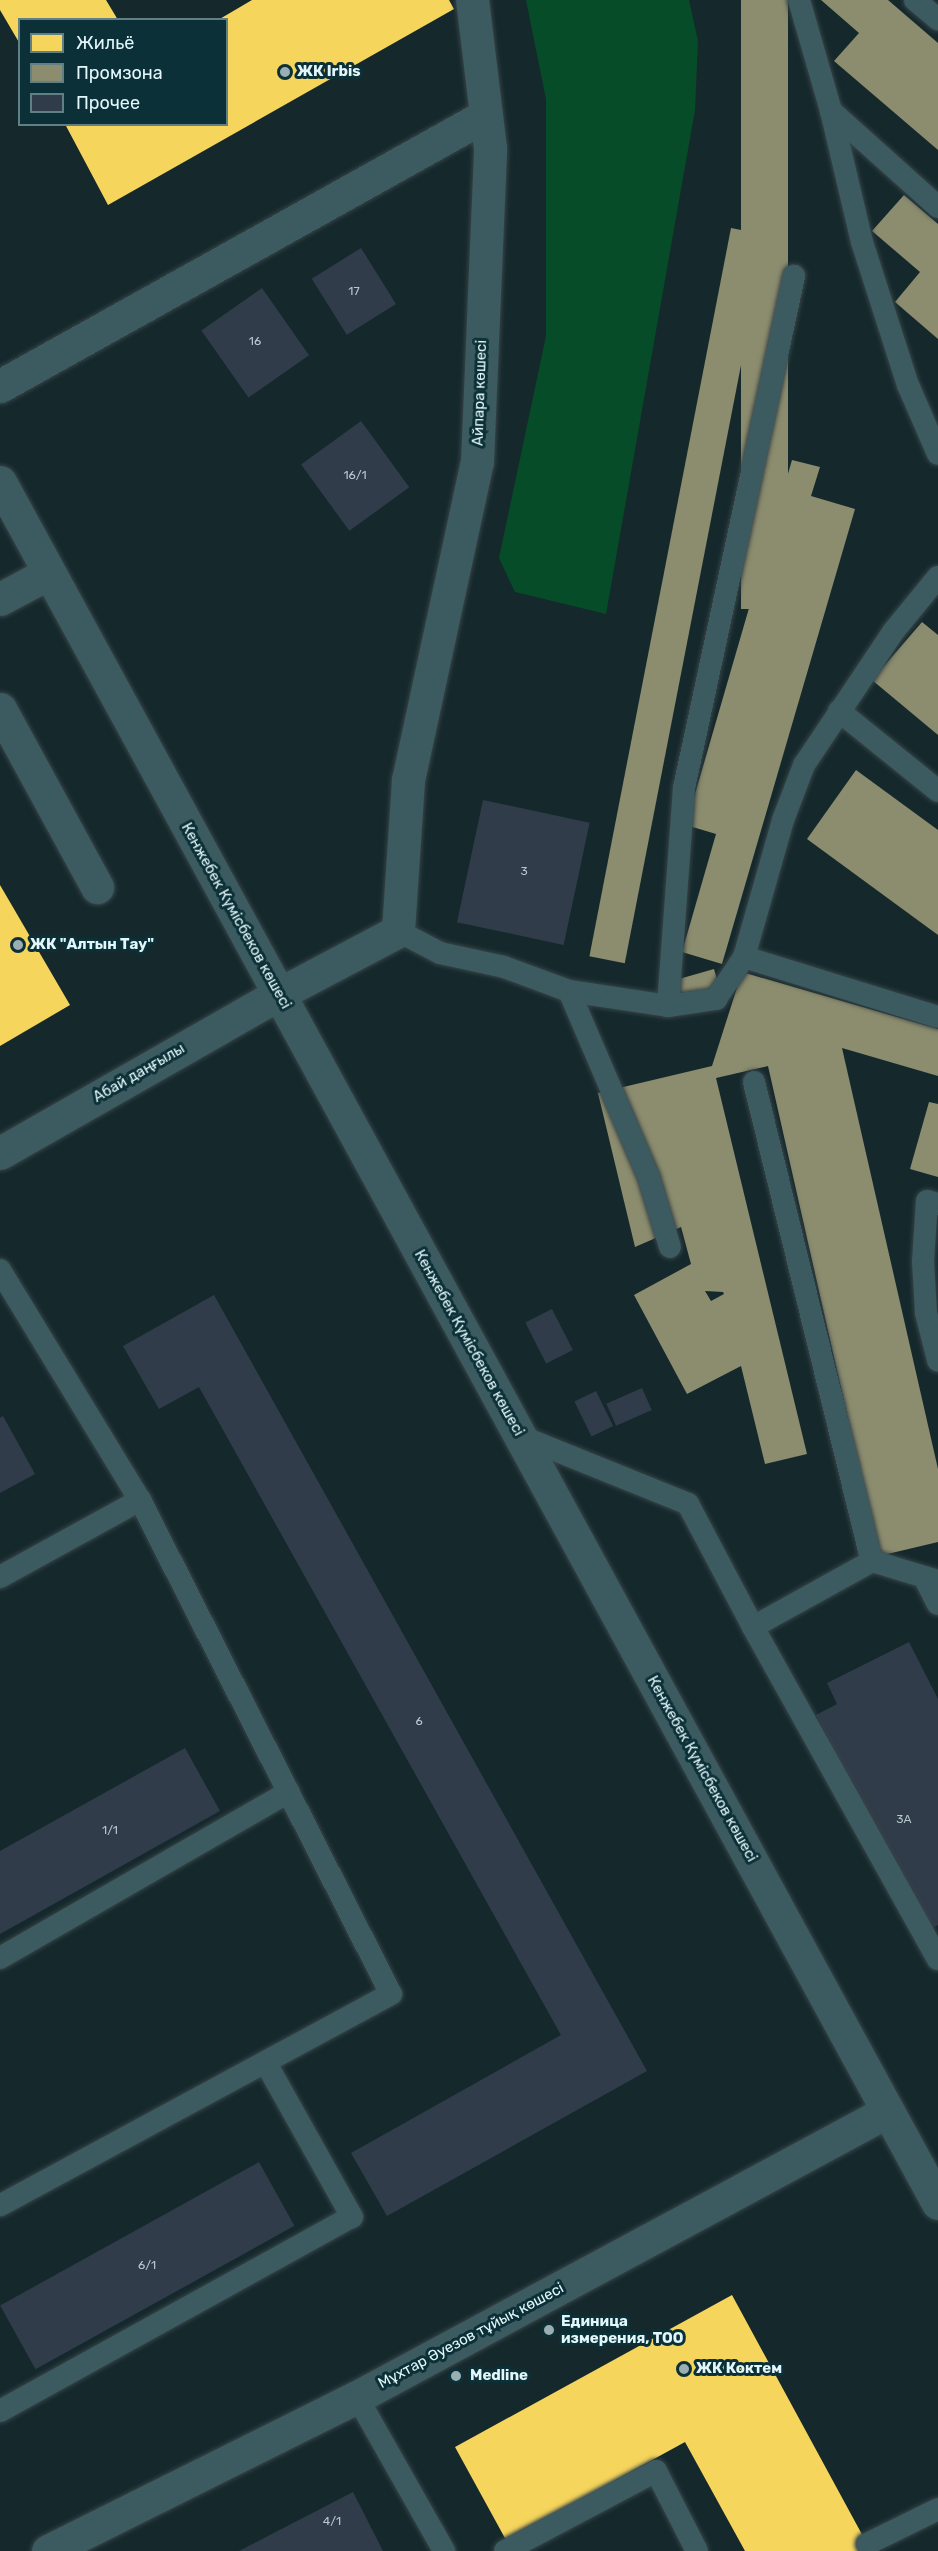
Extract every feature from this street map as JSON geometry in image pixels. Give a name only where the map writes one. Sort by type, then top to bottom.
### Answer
[{"type":"street","name":"Айпара көшесі","points":[[398,931],[408,780],[477,462],[490,148],[471,0]]},
{"type":"street","points":[[0,386],[486,115]]},
{"type":"street","name":"Кенжебек Күмісбеков көшесі","points":[[0,482],[938,2203]]},
{"type":"street","points":[[0,599],[49,573]]},
{"type":"street","points":[[0,709],[97,887]]},
{"type":"street","name":"Абай даңғылы","points":[[0,1153],[279,994],[398,931]]},
{"type":"street","name":"Мұхтар Әуезов тұйық көшесі","points":[[48,2551],[357,2397],[888,2112]]},
{"type":"lane","points":[[799,0],[831,111],[862,242],[908,385],[938,454]]},
{"type":"lane","points":[[915,0],[938,19]]},
{"type":"lane","points":[[831,111],[938,207]]},
{"type":"lane","points":[[668,1005],[684,788],[794,276]]},
{"type":"lane","points":[[398,931],[440,953],[504,967],[568,991],[668,1005],[716,999],[744,957],[783,820],[804,765],[893,632],[933,592]]},
{"type":"lane","points":[[839,711],[938,791]]},
{"type":"lane","points":[[744,957],[938,1017]]},
{"type":"lane","points":[[568,991],[650,1178],[670,1247]]},
{"type":"lane","points":[[754,1082],[872,1561]]},
{"type":"lane","points":[[938,1204],[927,1201],[923,1261],[938,1360]]},
{"type":"lane","points":[[0,1270],[140,1500],[391,1994],[0,2205]]},
{"type":"lane","points":[[520,1436],[688,1504],[753,1627],[938,1959]]},
{"type":"lane","points":[[0,1577],[140,1500]]},
{"type":"lane","points":[[753,1627],[872,1561],[931,1579],[938,1604]]},
{"type":"lane","points":[[0,1959],[289,1792]]},
{"type":"lane","points":[[0,2411],[352,2217],[266,2063]]},
{"type":"lane","points":[[357,2397],[444,2551]]},
{"type":"lane","points":[[505,2551],[656,2471],[697,2551]]},
{"type":"lane","points":[[867,2544],[938,2509]]},
{"type":"shaded area","points":[[526,0],[689,0],[698,41],[695,110],[606,614],[515,592],[499,558],[546,336],[546,99]]},
{"type":"building: Жильё","points":[[0,0],[106,0],[117,18],[18,18],[18,41],[0,10]]},
{"type":"building: Жильё","name":"ЖК Irbis","points":[[252,0],[449,0],[454,9],[108,205],[66,126],[228,126],[228,18],[221,18]]},
{"type":"building: Жильё","name":"ЖК \"Алтын Тау\"","points":[[0,885],[70,1005],[0,1046]]},
{"type":"building: Жильё","name":"ЖК Коктем","points":[[732,2295],[871,2551],[745,2551],[685,2442],[506,2540],[455,2447]]},
{"type":"building: Промзона","points":[[741,0],[788,0],[788,609],[741,609]]},
{"type":"building: Промзона","points":[[821,0],[888,0],[938,43],[938,150],[834,61],[859,33]]},
{"type":"building: Промзона","points":[[904,195],[938,224],[938,339],[895,302],[920,272],[872,231]]},
{"type":"building: Промзона","points":[[731,228],[766,235],[625,963],[589,956]]},
{"type":"building: Промзона","points":[[792,460],[820,467],[811,496],[855,509],[722,964],[682,952],[716,834],[686,825]]},
{"type":"building: Промзона","points":[[922,622],[938,635],[938,735],[872,680]]},
{"type":"building: Промзона","points":[[856,770],[938,830],[938,935],[807,839]]},
{"type":"building: Промзона","points":[[714,969],[720,990],[678,995],[672,981]]},
{"type":"building: Промзона","points":[[742,972],[938,1029],[938,1076],[842,1048],[938,1469],[938,1542],[879,1556],[768,1066],[716,1078],[807,1454],[765,1464],[741,1366],[687,1394],[634,1295],[691,1264],[681,1227],[635,1247],[598,1093],[712,1066]],"holes":[[[705,1291],[723,1292],[724,1294],[711,1301]]]},
{"type":"building: Промзона","points":[[929,1102],[938,1104],[938,1177],[910,1169]]},
{"type":"building: Прочее","points":[[361,248],[396,304],[347,335],[312,279]]},
{"type":"building: Прочее","points":[[262,288],[309,355],[248,398],[201,330]]},
{"type":"building: Прочее","points":[[361,421],[409,487],[349,531],[301,464]]},
{"type":"building: Прочее","points":[[483,800],[590,823],[564,945],[457,922]]},
{"type":"building: Прочее","points":[[214,1295],[647,2071],[387,2216],[351,2153],[561,2035],[199,1387],[159,1409],[123,1346]]},
{"type":"building: Прочее","points":[[552,1309],[573,1350],[546,1364],[525,1323]]},
{"type":"building: Прочее","points":[[642,1388],[652,1410],[616,1426],[606,1404]]},
{"type":"building: Прочее","points":[[596,1391],[613,1426],[592,1437],[574,1402]]},
{"type":"building: Прочее","points":[[3,1416],[35,1474],[0,1493],[0,1418]]},
{"type":"building: Прочее","points":[[909,1642],[938,1699],[938,1925],[927,1931],[816,1715],[837,1704],[827,1683]]},
{"type":"building: Прочее","points":[[185,1748],[220,1811],[0,1934],[0,1851]]},
{"type":"building: Прочее","points":[[259,2162],[294,2226],[36,2369],[0,2306]]},
{"type":"building: Прочее","points":[[353,2492],[383,2551],[239,2551]]},
{"type":"place","name":"ЖК Irbis","points":[[285,72]]},
{"type":"place","name":"ЖК \"Алтын Тау\"","points":[[18,945]]},
{"type":"place","name":"Единица измерения, ТОО","points":[[549,2330]]},
{"type":"place","name":"ЖК Коктем","points":[[684,2369]]},
{"type":"place","name":"Medline","points":[[456,2376]]}]
